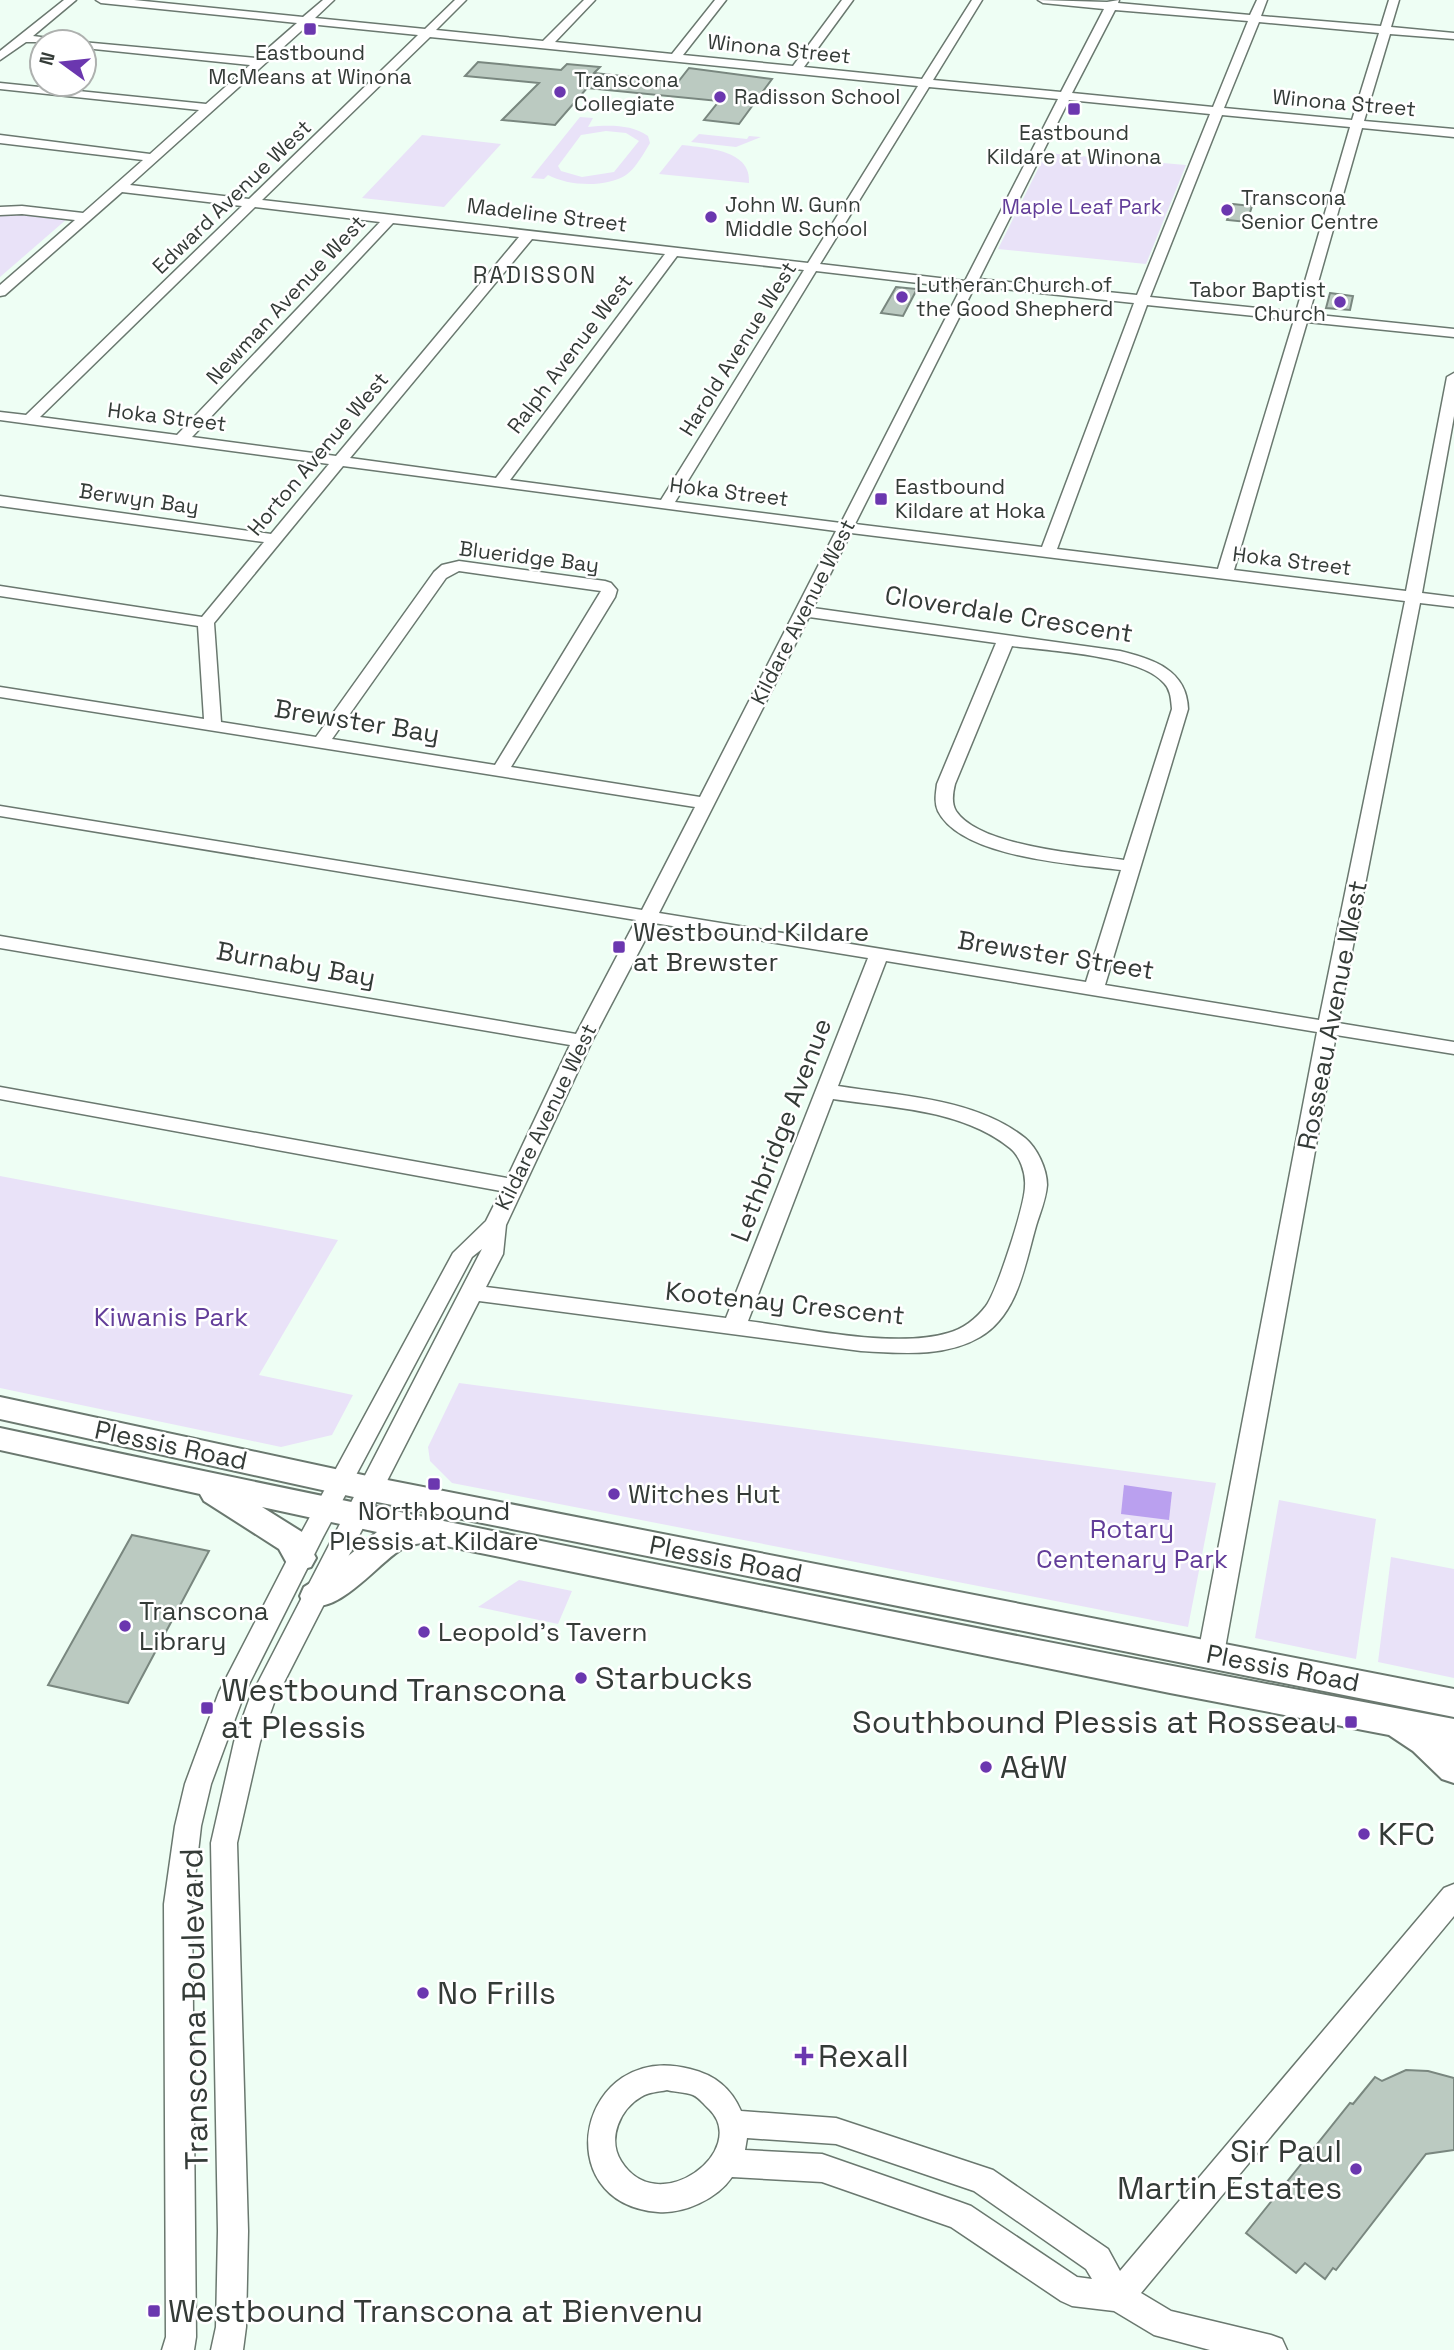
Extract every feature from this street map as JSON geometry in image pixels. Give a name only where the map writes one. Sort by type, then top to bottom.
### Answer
[{"type":"main road","name":"Plessis Road","points":[[0,1408],[349,1499],[426,1530],[1170,1680],[1454,1733]]},
{"type":"main road","name":"Plessis Road","points":[[0,1439],[198,1482],[349,1499],[1211,1654],[1454,1703]]},
{"type":"main road","points":[[198,1482],[291,1541],[300,1559]]},
{"type":"main road","points":[[316,1596],[346,1577],[392,1538],[426,1530]]},
{"type":"main road","points":[[1388,1720],[1425,1741],[1454,1769]]},
{"type":"street","points":[[0,57],[71,0]]},
{"type":"street","name":"Winona Street","points":[[101,0],[1065,97],[1454,133]]},
{"type":"street","points":[[189,9],[201,0]]},
{"type":"street","points":[[0,292],[6,281],[120,188],[329,0]]},
{"type":"street","name":"Edward Avenue West","points":[[29,420],[461,0]]},
{"type":"street","points":[[547,45],[590,0]]},
{"type":"street","points":[[675,58],[720,0]]},
{"type":"street","points":[[796,70],[848,0]]},
{"type":"street","name":"Harold Avenue West","points":[[666,505],[977,0]]},
{"type":"street","points":[[1043,0],[1112,3],[1255,19],[1454,36]]},
{"type":"street","points":[[1048,551],[1142,301],[1262,0]]},
{"type":"street","points":[[1225,573],[1293,352],[1394,0]]},
{"type":"street","name":"Kildare Avenue West","points":[[349,1499],[473,1293],[492,1254],[495,1225],[582,1041],[649,916],[1112,3]]},
{"type":"street","points":[[21,38],[28,39]]},
{"type":"street","points":[[98,46],[259,62]]},
{"type":"street","points":[[0,86],[209,108]]},
{"type":"street","points":[[0,139],[154,158]]},
{"type":"street","name":"Madeline Street","points":[[120,188],[813,267],[1454,333]]},
{"type":"street","points":[[0,211],[14,209],[86,217]]},
{"type":"street","name":"Newman Avenue West","points":[[181,440],[391,218]]},
{"type":"street","name":"Horton Avenue West","points":[[206,622],[528,234]]},
{"type":"street","name":"Ralph Avenue West","points":[[500,483],[674,251]]},
{"type":"street","name":"Rosseau Avenue West","points":[[1211,1654],[1454,377]]},
{"type":"street","name":"Hoka Street","points":[[0,416],[666,505],[1454,602]]},
{"type":"street","name":"Berwyn Bay","points":[[0,500],[273,539]]},
{"type":"street","name":"Blueridge Bay","points":[[321,742],[440,575],[448,568],[471,567],[605,586],[609,590],[607,597],[500,770]]},
{"type":"street","points":[[0,591],[206,622],[213,724]]},
{"type":"street","name":"Cloverdale Crescent","points":[[803,611],[1138,660],[1172,680],[1179,691],[1180,709],[1094,988]]},
{"type":"street","points":[[1006,639],[946,784],[943,800],[950,815],[967,830],[999,844],[1131,866]]},
{"type":"street","name":"Brewster Bay","points":[[0,692],[705,803]]},
{"type":"street","points":[[0,811],[649,916]]},
{"type":"street","name":"Brewster Street","points":[[649,916],[1454,1048]]},
{"type":"street","name":"Burnaby Bay","points":[[0,942],[582,1041]]},
{"type":"street","name":"Lethbridge Avenue","points":[[734,1327],[880,953]]},
{"type":"street","name":"Kootenay Crescent","points":[[473,1293],[860,1343],[911,1346],[941,1343],[974,1331],[992,1317],[1003,1298],[1036,1186],[1031,1164],[1021,1145],[988,1123],[958,1114],[826,1091]]},
{"type":"street","points":[[0,1093],[512,1186]]},
{"type":"street","name":"Kildare Avenue West","points":[[349,1499],[464,1252],[495,1225]]},
{"type":"street","name":"Transcona Boulevard","points":[[178,2350],[181,2325],[178,1904],[188,1826],[198,1784],[232,1692],[300,1559],[349,1499]]},
{"type":"street","name":"Transcona Boulevard","points":[[228,2350],[233,2231],[224,1843],[247,1742],[262,1699],[316,1596],[349,1499]]},
{"type":"street","points":[[1118,2297],[1454,1896]]},
{"type":"street","points":[[667,2077],[690,2081],[708,2090],[723,2104],[731,2123],[733,2143],[727,2163],[714,2180],[695,2193],[674,2198],[651,2197],[621,2185],[610,2171],[600,2141],[603,2121],[612,2104],[627,2090],[646,2081],[667,2077]]},
{"type":"street","points":[[731,2123],[836,2131],[983,2180],[1097,2259],[1118,2297]]},
{"type":"street","points":[[727,2163],[822,2168],[960,2216],[1072,2291],[1118,2297],[1165,2324],[1271,2350]]},
{"type":"green space","points":[[580,117],[593,118],[588,127],[627,127],[648,136],[650,143],[639,160],[626,175],[618,179],[587,184],[548,175],[544,179],[531,178]],"holes":[[[606,131],[626,133],[639,141],[614,172],[582,177],[561,171],[558,166],[581,135]]]},
{"type":"green space","points":[[699,134],[747,139],[749,136],[761,137],[736,147],[691,142]]},
{"type":"green space","points":[[422,135],[501,144],[444,207],[362,198]]},
{"type":"green space","points":[[682,145],[715,150],[736,157],[748,172],[749,183],[659,174]]},
{"type":"green space","name":"Maple Leaf Park","points":[[1046,153],[1186,165],[1146,264],[998,249]]},
{"type":"green space","points":[[16,212],[68,218],[0,277],[0,214]]},
{"type":"green space","name":"Kiwanis Park","points":[[0,1176],[338,1240],[259,1375],[353,1395],[332,1435],[281,1447],[0,1388]]},
{"type":"green space","name":"Rotary Centenary Park","points":[[459,1383],[1216,1483],[1188,1627],[452,1483],[430,1461],[428,1447]]},
{"type":"green space","name":"Rotary Centenary Park","points":[[1279,1500],[1376,1519],[1356,1659],[1255,1638]]},
{"type":"green space","points":[[1391,1557],[1454,1569],[1454,1678],[1378,1662]]},
{"type":"green space","points":[[519,1580],[572,1591],[558,1624],[478,1607]]},
{"type":"shaded area","points":[[1124,1485],[1172,1492],[1169,1520],[1121,1514]]},
{"type":"building","points":[[478,62],[561,70],[567,64],[600,67],[594,73],[678,82],[689,68],[772,79],[739,124],[704,120],[719,101],[587,88],[555,125],[502,120],[539,83],[465,76]]},
{"type":"building","points":[[1233,204],[1252,206],[1247,222],[1227,220]]},
{"type":"building","name":"Lutheran Church of the Good Shepherd","points":[[896,287],[917,289],[903,316],[881,313]]},
{"type":"building","name":"Tabor Baptist Church","points":[[1330,293],[1353,296],[1350,310],[1326,308]]},
{"type":"building","name":"Transcona Library","points":[[132,1535],[209,1551],[128,1703],[48,1685]]},
{"type":"building","name":"Sir Paul Martin Estates","points":[[1406,2070],[1428,2071],[1454,2078],[1454,2150],[1426,2154],[1336,2270],[1333,2268],[1325,2279],[1305,2263],[1296,2273],[1246,2233],[1350,2103],[1353,2104],[1375,2077],[1382,2081]]},
{"type":"place","name":"Eastbound McMeans at Winona","points":[[310,29]]},
{"type":"place","name":"Transcona Collegiate","points":[[560,92]]},
{"type":"place","name":"Radisson School","points":[[720,97]]},
{"type":"place","name":"Eastbound Kildare at Winona","points":[[1074,109]]},
{"type":"place","name":"Transcona Senior Centre","points":[[1227,210]]},
{"type":"place","name":"John W. Gunn Middle School","points":[[711,217]]},
{"type":"place","name":"Lutheran Church of the Good Shepherd","points":[[902,297]]},
{"type":"place","name":"Tabor Baptist Church","points":[[1340,302]]},
{"type":"place","name":"Eastbound Kildare at Hoka","points":[[881,499]]},
{"type":"place","name":"Westbound Kildare at Brewster","points":[[619,947]]},
{"type":"place","name":"Northbound Plessis at Kildare","points":[[434,1484]]},
{"type":"place","name":"Witches Hut","points":[[614,1494]]},
{"type":"place","name":"Transcona Library","points":[[125,1626]]},
{"type":"place","name":"Leopold's Tavern","points":[[424,1632]]},
{"type":"place","name":"Starbucks","points":[[581,1678]]},
{"type":"place","name":"Westbound Transcona at Plessis","points":[[207,1708]]},
{"type":"place","name":"Southbound Plessis at Rosseau","points":[[1351,1722]]},
{"type":"place","name":"A&W","points":[[986,1767]]},
{"type":"place","name":"KFC","points":[[1364,1834]]},
{"type":"place","name":"No Frills","points":[[423,1993]]},
{"type":"place","name":"Rexall","points":[[804,2056]]},
{"type":"place","name":"Sir Paul Martin Estates","points":[[1356,2169]]},
{"type":"place","name":"Westbound Transcona at Bienvenu","points":[[154,2311]]},
{"type":"district","name":"RADISSON","points":[[535,275]]}]
